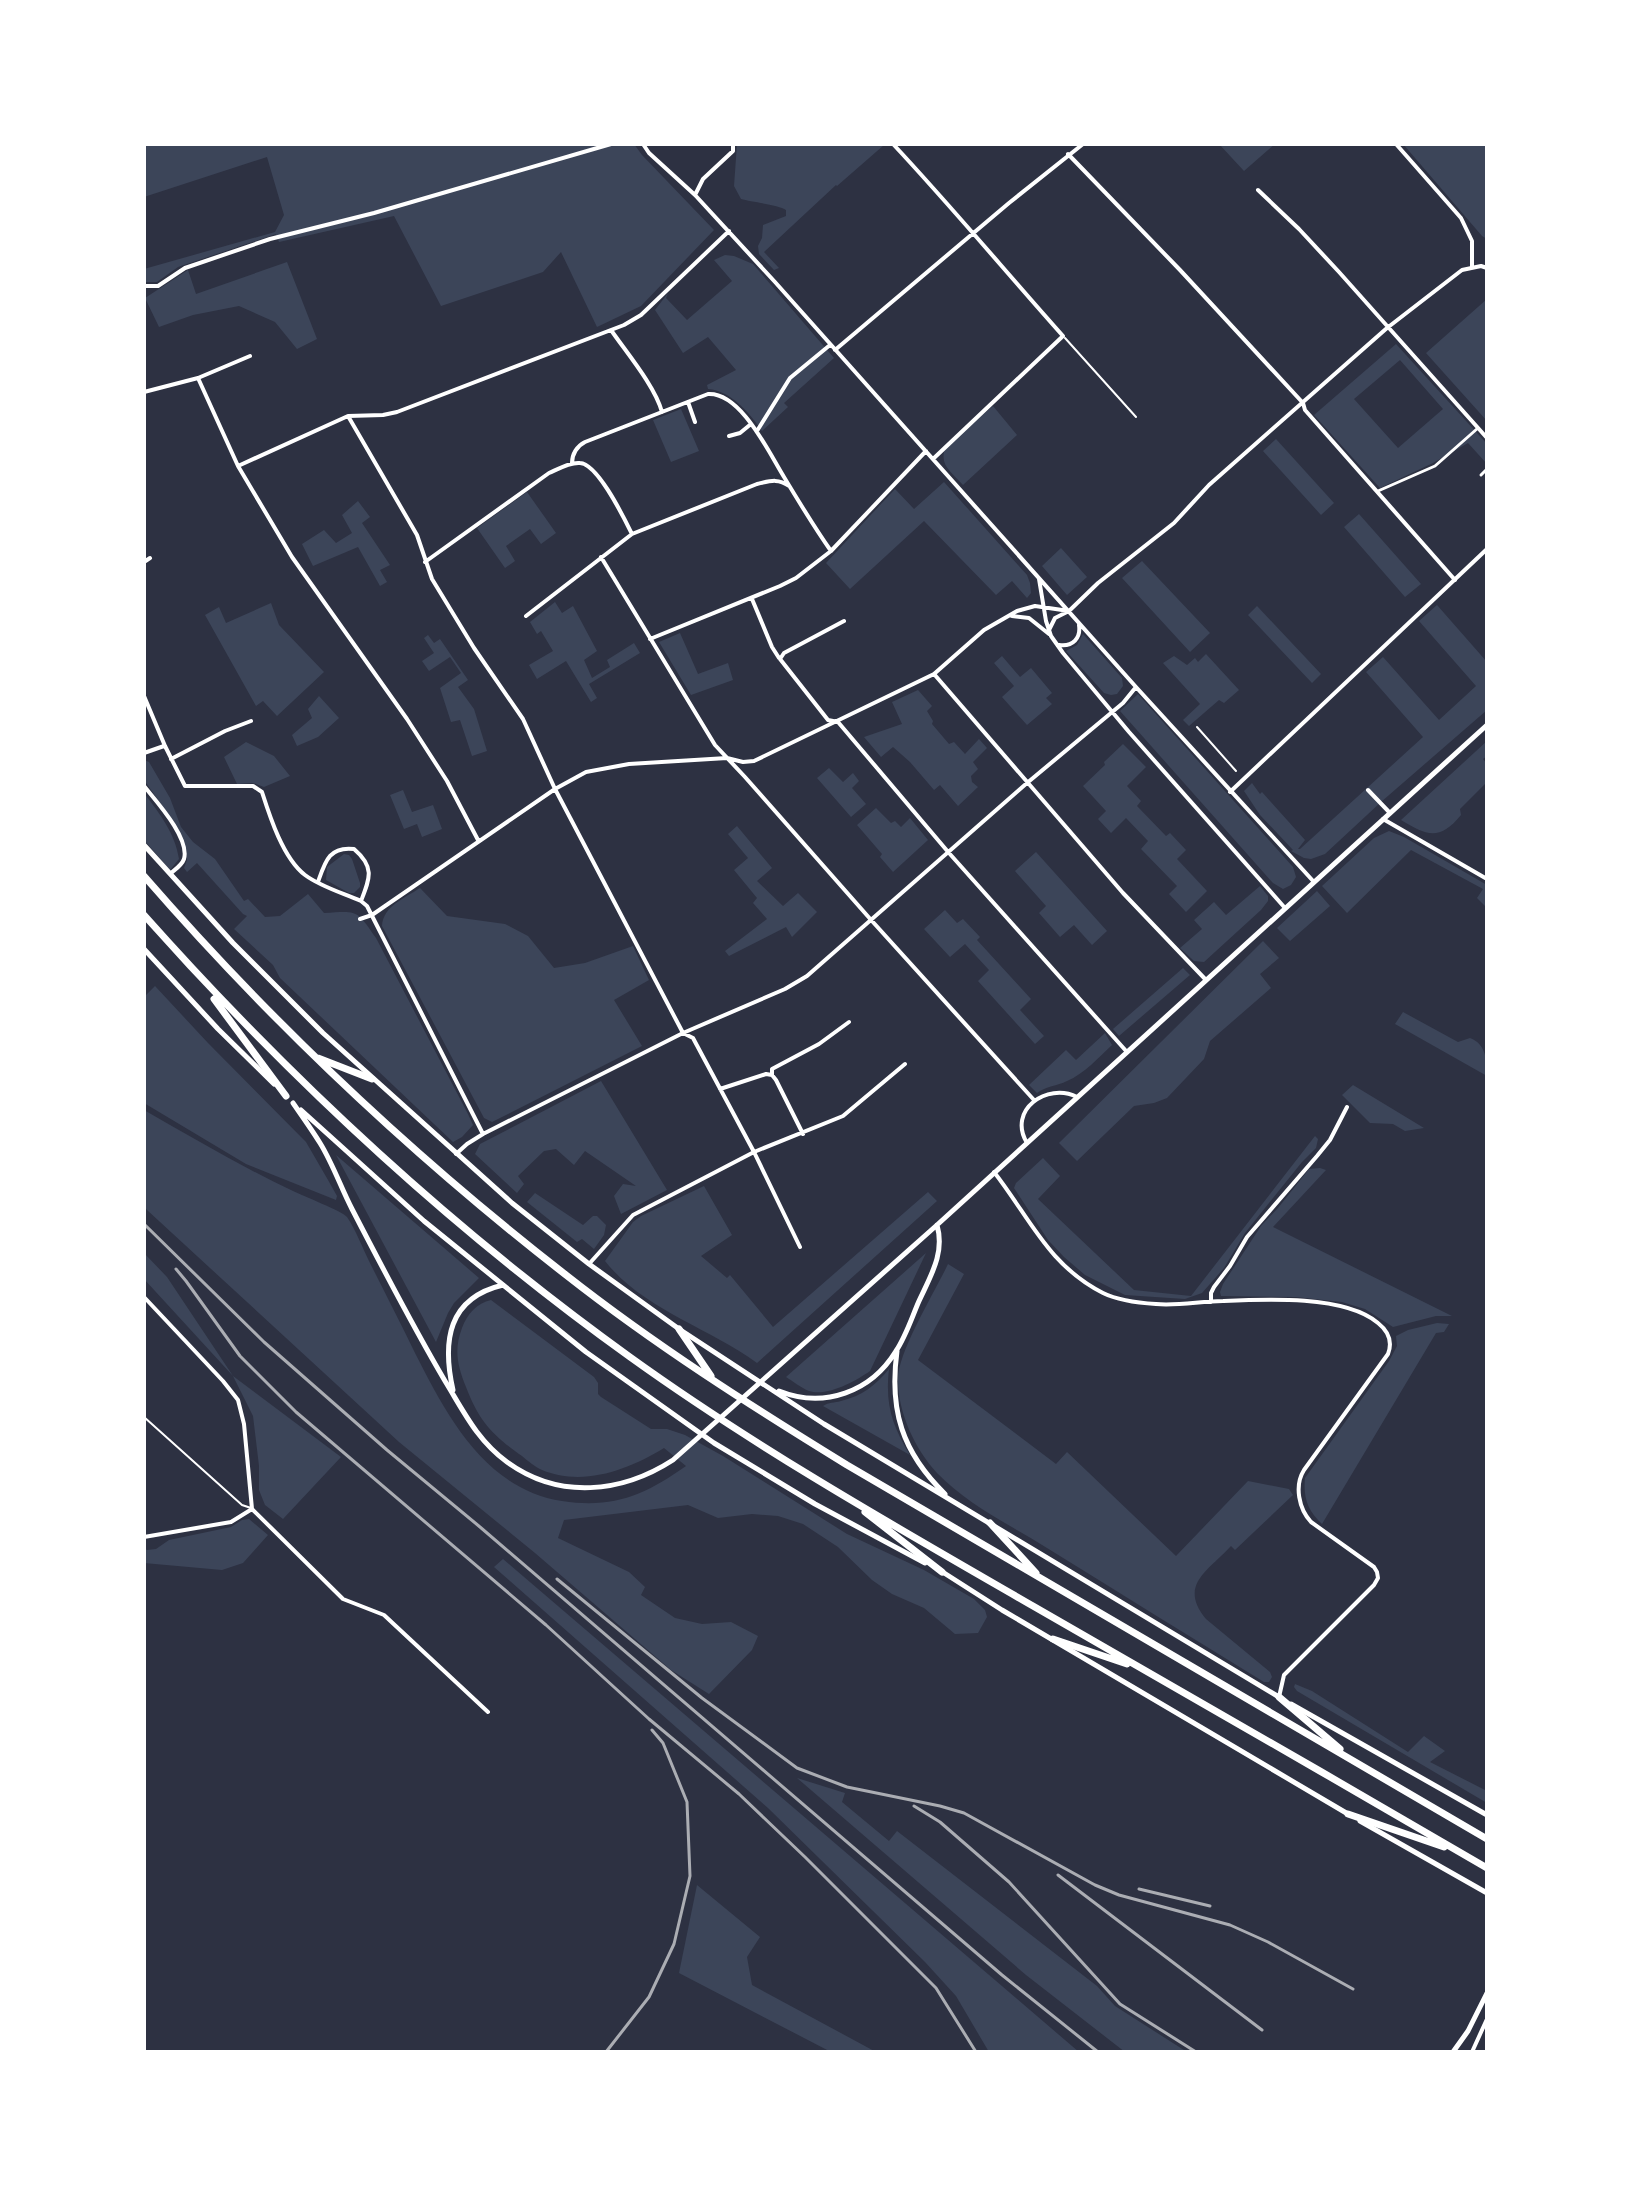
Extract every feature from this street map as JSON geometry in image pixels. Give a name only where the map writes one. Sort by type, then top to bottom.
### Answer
[{"type":"highway","points":[[144,876],[312,1055],[501,1224],[637,1329],[835,1458],[1487,1839]]},
{"type":"highway","points":[[144,915],[259,1040],[431,1200],[629,1356],[841,1494],[1487,1868]]},
{"type":"highway","points":[[196,974],[286,1096]]},
{"type":"highway","points":[[312,1055],[372,1079]]},
{"type":"highway","points":[[679,1329],[715,1381]]},
{"type":"highway","points":[[841,1494],[942,1572]]},
{"type":"highway","points":[[990,1523],[1043,1580]]},
{"type":"highway","points":[[1053,1639],[1144,1670]]},
{"type":"highway","points":[[1279,1697],[1354,1761]]},
{"type":"highway","points":[[1348,1814],[1460,1853]]},
{"type":"street","points":[[144,286],[158,286],[185,268],[270,239],[374,213],[611,144]]},
{"type":"street","points":[[643,144],[729,231],[1314,882]]},
{"type":"street","points":[[695,195],[703,179],[733,151],[733,144]]},
{"type":"street","points":[[893,144],[1063,336],[933,459]]},
{"type":"street","points":[[835,350],[1083,144]]},
{"type":"street","points":[[1396,144],[1461,218],[1472,241],[1472,267]]},
{"type":"street","points":[[1068,154],[1303,403],[1305,410],[1455,580]]},
{"type":"street","points":[[1258,190],[1299,229],[1487,438]]},
{"type":"street","points":[[238,466],[348,416],[397,412],[611,330],[641,315],[729,231]]},
{"type":"street","points":[[1049,630],[1055,618],[1069,611],[1098,583],[1174,523],[1209,485],[1387,328],[1462,270],[1487,268]]},
{"type":"street","points":[[611,330],[649,386],[662,412]]},
{"type":"street","points":[[757,431],[790,378],[830,345]]},
{"type":"street","points":[[144,392],[198,378],[250,356]]},
{"type":"street","points":[[198,378],[238,466],[292,557],[423,744],[479,840]]},
{"type":"street","points":[[572,463],[579,445],[708,394],[718,394],[738,409],[766,443],[831,551]]},
{"type":"street","points":[[688,402],[695,422]]},
{"type":"street","points":[[348,416],[417,535],[432,579],[523,719],[555,789],[683,1033],[693,1038],[800,1247]]},
{"type":"street","points":[[729,436],[740,433],[751,424]]},
{"type":"street","points":[[1377,491],[1435,466],[1478,428]]},
{"type":"street","points":[[650,639],[752,599],[796,578],[831,551],[926,451]]},
{"type":"street","points":[[425,562],[537,481],[572,463],[582,462],[591,467],[632,534]]},
{"type":"street","points":[[1481,475],[1487,469]]},
{"type":"street","points":[[526,616],[632,534],[772,480],[791,488]]},
{"type":"street","points":[[1230,792],[1487,549]]},
{"type":"street","points":[[601,557],[715,745],[1034,1100]]},
{"type":"street","points":[[144,562],[150,558]]},
{"type":"street","points":[[1038,577],[1051,636]]},
{"type":"street","points":[[752,599],[772,647],[828,720],[838,722],[949,853],[1127,1052]]},
{"type":"street","points":[[360,919],[372,915],[555,789],[586,772],[629,764],[727,758],[754,761],[934,674],[984,630],[1009,616],[1027,608],[1043,606],[1069,611]]},
{"type":"street","points":[[1009,616],[1029,618],[1051,636],[1112,711],[1285,908]]},
{"type":"street","points":[[780,659],[784,653],[844,621]]},
{"type":"street","points":[[1057,644],[1068,646],[1075,641],[1080,631],[1078,621]]},
{"type":"street","points":[[934,674],[1123,893],[1206,980]]},
{"type":"street","points":[[456,1154],[483,1134],[683,1033],[796,983],[819,967],[1126,700],[1136,687]]},
{"type":"street","points":[[144,696],[185,786],[258,788],[277,837],[300,870],[318,882],[361,901],[372,915],[483,1134]]},
{"type":"street","points":[[171,759],[251,721]]},
{"type":"street","points":[[293,1103],[322,1145],[429,1354],[466,1419],[485,1442],[505,1461],[527,1475],[548,1483],[602,1488],[624,1484],[648,1475],[673,1460],[937,1225],[1487,725]]},
{"type":"street","points":[[144,753],[165,746]]},
{"type":"street","points":[[144,786],[179,835],[184,849],[183,862],[171,873]]},
{"type":"street","points":[[1368,790],[1390,813]]},
{"type":"street","points":[[1383,819],[1487,879]]},
{"type":"street","points":[[144,845],[272,983],[372,1079],[512,1203],[589,1264],[679,1329],[824,1424],[1279,1697],[1487,1815]]},
{"type":"street","points":[[318,882],[331,854],[340,849],[354,849],[367,863],[369,872],[361,901]]},
{"type":"street","points":[[144,949],[218,1029],[293,1103],[424,1221],[586,1352],[714,1443],[815,1504],[942,1572],[1348,1814],[1487,1893]]},
{"type":"street","points":[[803,1134],[772,1075],[772,1069],[819,1044],[849,1022]]},
{"type":"street","points":[[589,1264],[633,1215],[754,1152],[803,1134],[853,1110],[905,1064]]},
{"type":"street","points":[[720,1089],[766,1074],[772,1075]]},
{"type":"street","points":[[1027,1143],[1022,1136],[1022,1121],[1034,1100],[1055,1092],[1077,1097]]},
{"type":"street","points":[[1211,1302],[1214,1287],[1247,1237],[1330,1140],[1347,1107]]},
{"type":"street","points":[[994,1172],[1052,1255],[1084,1281],[1117,1298],[1158,1304],[1279,1301],[1338,1305],[1362,1312],[1383,1327],[1390,1340],[1388,1354],[1304,1470],[1299,1483],[1300,1502],[1306,1516],[1374,1567],[1378,1578],[1284,1675],[1279,1697]]},
{"type":"street","points":[[766,1386],[801,1399],[814,1400],[852,1390],[873,1379],[897,1350],[939,1255],[937,1225]]},
{"type":"street","points":[[454,1395],[447,1350],[448,1337],[458,1313],[470,1299],[487,1289],[503,1285]]},
{"type":"street","points":[[144,1297],[238,1400],[244,1419],[252,1509],[343,1599],[384,1615],[488,1712]]},
{"type":"street","points":[[897,1350],[894,1387],[898,1419],[906,1439],[935,1484],[959,1506]]},
{"type":"street","points":[[144,1537],[231,1522],[252,1509]]},
{"type":"street","points":[[1453,2052],[1485,2003],[1487,1993]]},
{"type":"street","points":[[1472,2052],[1487,2019]]},
{"type":"lane","points":[[1063,336],[1136,417]]},
{"type":"lane","points":[[1197,727],[1236,771]]},
{"type":"lane","points":[[144,1417],[242,1505],[252,1509]]},
{"type":"shaded area","points":[[144,144],[634,144],[714,230],[641,306],[597,327],[561,252],[543,272],[441,306],[394,216],[279,242],[276,234],[178,267],[157,282],[144,282],[144,269],[275,232],[284,215],[267,157],[144,197]]},
{"type":"shaded area","points":[[737,144],[884,145],[764,252],[779,268],[774,270],[759,254],[758,246],[763,225],[786,216],[786,210],[741,199],[734,186]]},
{"type":"shaded area","points":[[1219,144],[1275,144],[1244,171]]},
{"type":"shaded area","points":[[1403,144],[1487,144],[1487,239],[1482,236]]},
{"type":"shaded area","points":[[725,255],[753,264],[834,358],[784,403],[788,407],[762,431],[732,398],[708,389],[707,385],[736,370],[708,337],[683,353],[655,310],[668,293],[666,298],[687,320],[732,281],[714,260]]},
{"type":"shaded area","points":[[287,262],[317,339],[297,349],[275,322],[239,306],[193,315],[159,327],[145,298],[188,270],[196,294]]},
{"type":"shaded area","points":[[1487,299],[1487,421],[1426,353]]},
{"type":"shaded area","points":[[1396,344],[1487,444],[1487,464],[1468,443],[1380,488],[1314,415]],"holes":[[[1400,360],[1443,409],[1398,448],[1354,399]]]},
{"type":"shaded area","points":[[993,406],[1017,435],[963,485],[945,463],[946,446]]},
{"type":"shaded area","points":[[681,409],[699,451],[671,462],[653,420]]},
{"type":"shaded area","points":[[1276,439],[1334,503],[1321,515],[1263,451]]},
{"type":"shaded area","points":[[944,482],[1027,575],[1031,593],[1027,598],[1012,581],[996,595],[924,521],[850,589],[826,563],[895,489],[914,509]]},
{"type":"shaded area","points":[[527,492],[556,533],[541,544],[530,529],[506,546],[515,561],[505,568],[477,528]]},
{"type":"shaded area","points":[[358,501],[370,517],[362,523],[390,565],[380,570],[387,582],[380,586],[358,547],[313,566],[302,544],[324,530],[336,543],[352,533],[342,515]]},
{"type":"shaded area","points":[[1359,514],[1421,584],[1405,597],[1344,527]]},
{"type":"shaded area","points":[[1061,548],[1087,577],[1067,595],[1042,566]]},
{"type":"shaded area","points":[[1142,561],[1210,633],[1190,652],[1122,578]]},
{"type":"shaded area","points":[[555,602],[562,613],[573,606],[597,651],[584,660],[592,678],[610,667],[607,660],[634,643],[640,653],[589,684],[597,698],[591,702],[566,661],[537,679],[529,665],[553,651],[541,631],[537,634],[530,622]]},
{"type":"shaded area","points":[[271,603],[279,625],[324,672],[277,716],[263,701],[256,706],[205,615],[219,607],[226,623]]},
{"type":"shaded area","points":[[1437,605],[1487,662],[1487,710],[1325,854],[1311,859],[1291,851],[1244,791],[1252,783],[1305,840],[1300,849],[1423,737],[1366,672],[1383,657],[1439,720],[1476,686],[1419,621]]},
{"type":"shaded area","points":[[1257,606],[1321,674],[1312,683],[1248,615]]},
{"type":"shaded area","points":[[680,633],[698,674],[728,663],[733,680],[691,695],[659,642]]},
{"type":"shaded area","points":[[1083,634],[1122,678],[1123,686],[1117,694],[1104,693],[1066,651],[1077,645]]},
{"type":"shaded area","points":[[428,635],[434,643],[440,639],[468,680],[458,687],[474,709],[487,751],[472,756],[460,720],[451,722],[440,688],[461,673],[450,657],[429,671],[422,661],[434,653],[424,638]]},
{"type":"shaded area","points":[[1206,654],[1239,690],[1224,703],[1219,700],[1189,726],[1183,720],[1200,704],[1163,663],[1174,656],[1187,665],[1195,658],[1198,662]]},
{"type":"shaded area","points":[[1002,656],[1020,677],[1031,668],[1052,693],[1046,698],[1052,704],[1027,725],[1002,697],[1014,686],[994,663]]},
{"type":"shaded area","points":[[918,690],[932,706],[927,711],[932,724],[949,744],[954,742],[965,754],[979,739],[987,748],[973,762],[978,769],[971,776],[972,782],[978,787],[958,806],[940,785],[934,790],[893,747],[881,757],[864,737],[902,724],[892,702]]},
{"type":"shaded area","points":[[1138,694],[1293,867],[1296,877],[1291,885],[1283,889],[1273,883],[1120,711]]},
{"type":"shaded area","points":[[319,696],[339,718],[318,737],[297,746],[292,735],[312,718],[308,709]]},
{"type":"shaded area","points":[[1487,741],[1487,756],[1483,759],[1487,764],[1487,782],[1460,809],[1461,815],[1453,824],[1432,833],[1401,820]]},
{"type":"shaded area","points":[[246,742],[274,756],[290,776],[264,787],[253,783],[237,784],[224,757]]},
{"type":"shaded area","points":[[1123,744],[1146,767],[1127,786],[1141,801],[1137,806],[1166,836],[1170,833],[1186,850],[1177,859],[1207,891],[1186,912],[1169,894],[1177,886],[1141,849],[1148,841],[1126,818],[1111,833],[1098,819],[1106,811],[1083,786]]},
{"type":"shaded area","points":[[144,760],[149,762],[170,798],[181,827],[193,842],[215,859],[244,901],[248,899],[265,917],[280,916],[308,894],[324,913],[350,912],[360,917],[376,938],[468,1114],[473,1125],[462,1137],[453,1142],[280,978],[273,965],[234,929],[247,916],[197,863],[187,872],[184,868],[186,849],[166,811],[144,780]]},
{"type":"shaded area","points":[[829,768],[843,782],[853,773],[859,781],[852,788],[866,804],[851,817],[817,778]]},
{"type":"shaded area","points":[[403,790],[412,812],[433,805],[442,829],[422,837],[417,824],[404,829],[390,795]]},
{"type":"shaded area","points":[[144,793],[174,841],[179,859],[170,870],[144,840]]},
{"type":"shaded area","points":[[876,808],[891,823],[895,821],[901,827],[910,818],[928,840],[893,872],[857,825]]},
{"type":"shaded area","points":[[737,826],[772,868],[757,881],[783,906],[798,893],[817,912],[792,937],[786,927],[729,956],[725,951],[767,919],[753,903],[757,898],[734,870],[748,858],[728,834]]},
{"type":"shaded area","points":[[1389,831],[1487,885],[1487,908],[1477,898],[1483,889],[1411,850],[1347,913],[1322,886],[1374,838]]},
{"type":"shaded area","points":[[1036,852],[1107,931],[1092,945],[1074,925],[1060,937],[1039,913],[1046,906],[1015,871]]},
{"type":"shaded area","points":[[344,854],[352,859],[360,883],[354,893],[326,880],[327,867]]},
{"type":"shaded area","points":[[1260,886],[1268,901],[1204,962],[1194,961],[1180,948],[1202,929],[1194,920],[1214,902],[1226,915]]},
{"type":"shaded area","points":[[420,888],[447,916],[505,924],[528,936],[554,968],[585,963],[633,946],[649,980],[614,1000],[642,1046],[492,1122],[484,1118],[382,926],[391,908]]},
{"type":"shaded area","points":[[1317,891],[1330,906],[1290,941],[1277,928]]},
{"type":"shaded area","points":[[945,910],[957,923],[963,919],[980,937],[977,940],[1031,999],[1020,1010],[1044,1036],[1035,1044],[978,981],[989,970],[965,944],[950,957],[924,929]]},
{"type":"shaded area","points":[[1263,941],[1279,958],[1260,974],[1271,988],[1210,1041],[1204,1059],[1167,1098],[1134,1106],[1077,1161],[1059,1143]]},
{"type":"shaded area","points":[[1183,968],[1190,975],[1119,1036],[1113,1029]]},
{"type":"shaded area","points":[[155,986],[306,1142],[337,1196],[336,1200],[246,1164],[144,1103],[144,997]]},
{"type":"shaded area","points":[[1403,1012],[1458,1042],[1470,1038],[1479,1044],[1487,1064],[1487,1076],[1395,1024]]},
{"type":"shaded area","points":[[1105,1033],[1112,1045],[1079,1074],[1037,1093],[1029,1085],[1066,1050],[1076,1060]]},
{"type":"shaded area","points":[[601,1081],[667,1190],[621,1214],[614,1196],[623,1184],[636,1186],[585,1151],[574,1165],[556,1149],[544,1151],[518,1176],[524,1184],[517,1193],[475,1154],[480,1144]]},
{"type":"shaded area","points":[[1353,1085],[1424,1128],[1405,1131],[1393,1124],[1370,1123],[1342,1095]]},
{"type":"shaded area","points":[[144,1110],[255,1172],[347,1217],[415,1353],[455,1424],[490,1466],[511,1482],[535,1494],[562,1501],[597,1503],[642,1492],[686,1466],[664,1448],[636,1463],[605,1474],[558,1475],[537,1467],[502,1441],[476,1409],[463,1379],[458,1357],[458,1343],[467,1318],[477,1306],[491,1300],[594,1377],[601,1397],[651,1429],[667,1429],[685,1435],[847,1534],[924,1570],[974,1599],[985,1610],[987,1617],[978,1633],[955,1634],[924,1608],[892,1594],[872,1580],[838,1547],[803,1524],[778,1516],[752,1514],[718,1518],[688,1505],[564,1520],[558,1538],[629,1572],[645,1587],[641,1595],[675,1618],[702,1624],[731,1622],[758,1636],[752,1650],[709,1694],[671,1670],[399,1442],[147,1210],[144,1206]]},
{"type":"shaded area","points":[[1315,1136],[1318,1139],[1316,1148],[1245,1233],[1224,1268],[1202,1293],[1185,1299],[1125,1295],[1085,1275],[1048,1240],[1014,1188],[1043,1158],[1060,1176],[1038,1199],[1134,1290],[1191,1296]]},
{"type":"shaded area","points":[[336,1155],[479,1278],[454,1303],[436,1342]]},
{"type":"shaded area","points":[[1309,1169],[1326,1170],[1273,1227],[1452,1316],[1436,1316],[1393,1327],[1365,1309],[1342,1302],[1296,1297],[1221,1296],[1223,1284],[1261,1226]]},
{"type":"shaded area","points":[[704,1186],[732,1235],[701,1256],[727,1278],[730,1275],[773,1327],[928,1192],[937,1201],[757,1363],[638,1293],[605,1261],[633,1222]]},
{"type":"shaded area","points":[[535,1193],[583,1225],[597,1216],[606,1225],[604,1235],[594,1249],[582,1239],[577,1242],[527,1202]]},
{"type":"shaded area","points":[[144,1253],[167,1277],[233,1376],[144,1279]]},
{"type":"shaded area","points":[[926,1253],[870,1371],[824,1392],[809,1391],[786,1377]]},
{"type":"shaded area","points":[[948,1264],[964,1274],[918,1360],[1056,1464],[1067,1452],[1176,1556],[1248,1481],[1289,1489],[1293,1495],[1235,1550],[1231,1546],[1199,1579],[1195,1597],[1206,1619],[1270,1672],[1272,1677],[1269,1682],[1264,1682],[990,1514],[949,1485],[929,1463],[915,1442],[905,1418],[899,1392],[899,1368],[910,1339]]},
{"type":"shaded area","points":[[1437,1323],[1449,1324],[1444,1332],[1436,1333],[1322,1524],[1308,1504],[1305,1478],[1389,1361],[1397,1346],[1396,1336]]},
{"type":"shaded area","points":[[889,1369],[891,1414],[910,1455],[823,1406],[862,1393]]},
{"type":"shaded area","points":[[233,1376],[341,1457],[283,1519],[265,1505],[259,1490],[253,1416]]},
{"type":"shaded area","points":[[249,1519],[268,1535],[243,1563],[222,1570],[144,1563],[144,1548],[156,1549],[169,1540],[231,1527]]},
{"type":"shaded area","points":[[503,1559],[1079,2052],[989,2052],[956,1996],[925,1962],[768,1808],[494,1567]]},
{"type":"shaded area","points":[[1295,1684],[1312,1691],[1408,1752],[1424,1736],[1445,1751],[1430,1762],[1487,1791],[1487,1803],[1297,1691]]},
{"type":"shaded area","points":[[797,1778],[845,1793],[842,1802],[889,1841],[897,1831],[1097,1986],[1115,2006],[1187,2052],[1125,2052],[1026,1975]]},
{"type":"shaded area","points":[[697,1885],[760,1937],[747,1957],[752,1985],[876,2052],[831,2052],[679,1973]]},
{"type":"railway","points":[[144,1224],[264,1342],[387,1450],[1002,1975],[1098,2052]]},
{"type":"railway","points":[[176,1269],[240,1356],[296,1412],[546,1625],[649,1719],[739,1794],[805,1857],[936,1988],[976,2052]]},
{"type":"railway","points":[[557,1579],[702,1698],[797,1768],[847,1787],[964,1813],[1095,1885],[1119,1895],[1230,1925],[1268,1942],[1353,1989]]},
{"type":"railway","points":[[606,2052],[649,1997],[674,1944],[690,1876],[687,1802],[663,1743],[652,1730]]},
{"type":"railway","points":[[914,1806],[940,1822],[1009,1882],[1120,2004],[1196,2052]]},
{"type":"railway","points":[[1058,1875],[1262,2030]]},
{"type":"railway","points":[[1139,1889],[1210,1906]]}]
